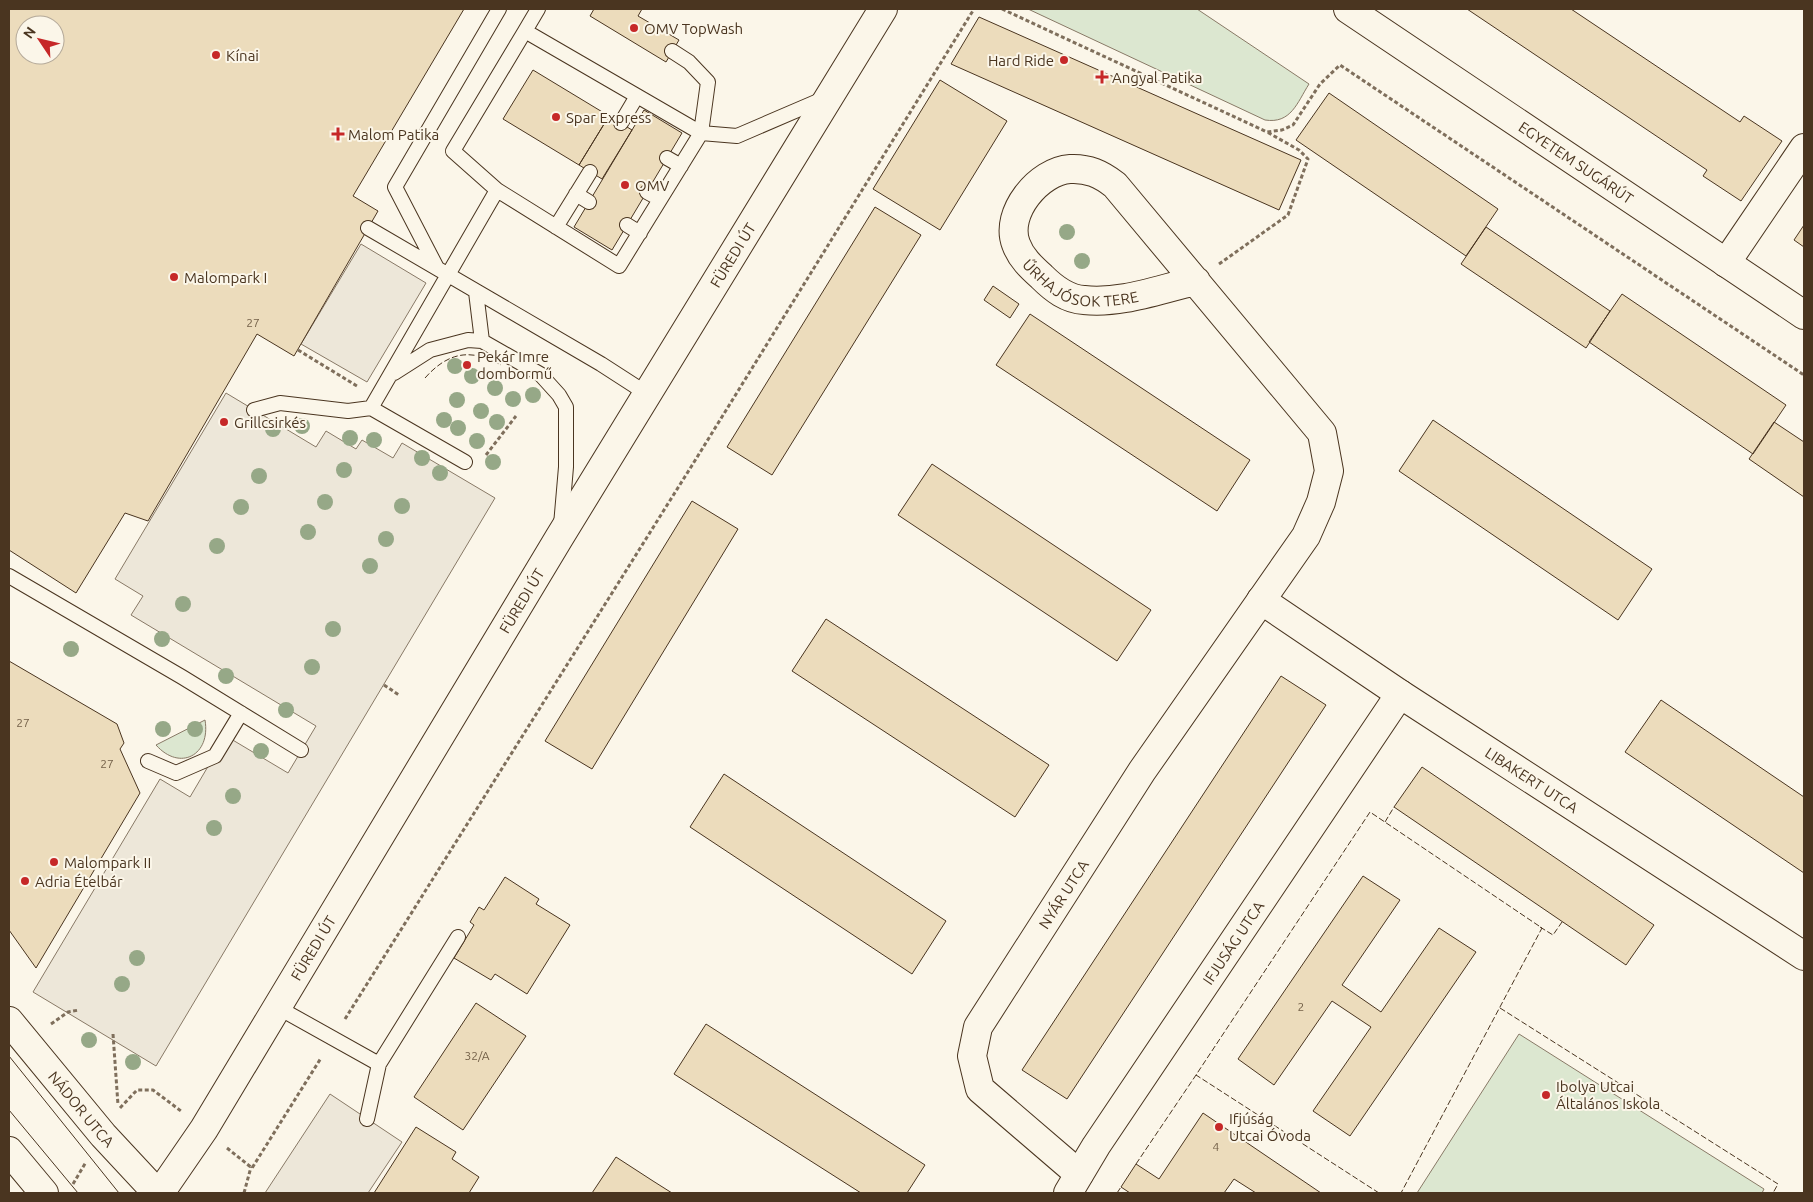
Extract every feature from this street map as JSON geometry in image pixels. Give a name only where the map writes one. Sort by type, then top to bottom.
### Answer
[{"type":"street","name":"FÜREDI ÚT","points":[[158,1193],[204,1129],[559,538],[883,9]]},
{"type":"street","name":"EGYETEM SUGÁRÚT","points":[[1348,9],[1804,315]]},
{"type":"street","points":[[1726,263],[1804,148]]},
{"type":"street","name":"ŰRHAJÓSOK TERE","points":[[1196,281],[1123,299],[1083,300],[1060,293],[1024,260],[1015,242],[1015,219],[1023,200],[1036,185],[1067,169],[1086,169],[1102,174],[1115,185],[1196,281],[1322,433],[1329,471],[1321,502],[1306,536],[1261,600]]},
{"type":"street","name":"LIBAKERT UTCA","points":[[1261,600],[1400,694],[1804,956]]},
{"type":"street","name":"NYÁR UTCA","points":[[1074,1184],[980,1089],[972,1056],[978,1027],[1142,771],[1261,600]]},
{"type":"street","name":"IFJUSÁG UTCA","points":[[1074,1184],[1107,1130],[1400,694]]},
{"type":"street","name":"NÁDOR UTCA","points":[[9,1021],[102,1135],[158,1193]]},
{"type":"street","points":[[9,1151],[44,1193]]},
{"type":"lane","points":[[443,272],[395,187],[499,9]]},
{"type":"lane","points":[[538,9],[453,152],[497,190],[619,266],[701,133],[708,82],[689,62],[672,51]]},
{"type":"lane","points":[[525,30],[701,133],[738,136],[830,96]]},
{"type":"lane","points":[[621,123],[637,96]]},
{"type":"lane","points":[[667,158],[681,166]]},
{"type":"lane","points":[[550,224],[576,194],[590,172]]},
{"type":"lane","points":[[371,408],[391,374],[443,272],[497,190]]},
{"type":"lane","points":[[647,192],[660,199]]},
{"type":"lane","points":[[576,194],[589,202]]},
{"type":"lane","points":[[627,225],[640,233]]},
{"type":"lane","points":[[368,228],[601,364],[648,395]]},
{"type":"lane","points":[[476,292],[482,341]]},
{"type":"lane","points":[[391,374],[430,350],[468,340],[482,341],[540,374],[560,395],[566,407],[566,467],[559,538]]},
{"type":"lane","points":[[254,410],[280,403],[348,411],[371,408],[465,462]]},
{"type":"lane","points":[[9,576],[301,750]]},
{"type":"lane","points":[[148,761],[176,773],[215,756],[241,713]]},
{"type":"lane","points":[[367,1118],[379,1064],[458,937]]},
{"type":"lane","points":[[278,1007],[379,1064]]},
{"type":"path","points":[[244,1193],[251,1167],[691,467],[974,9]]},
{"type":"path","points":[[1002,9],[1267,132],[1299,150],[1308,159],[1288,215],[1196,281]]},
{"type":"path","points":[[1267,132],[1282,130],[1293,125],[1320,84],[1340,65],[1804,375]]},
{"type":"path","points":[[298,350],[362,389]]},
{"type":"path","points":[[465,462],[483,459],[516,416]]},
{"type":"path","points":[[384,685],[400,694]]},
{"type":"path","points":[[48,1026],[68,1012],[79,1010]]},
{"type":"path","points":[[113,1034],[119,1108],[137,1090],[153,1090],[251,1167]]},
{"type":"path","points":[[71,1186],[89,1157]]},
{"type":"green space","points":[[1028,9],[1197,9],[1309,84],[1292,111],[1281,119],[1265,120]]},
{"type":"green space","points":[[205,720],[206,732],[203,742],[192,756],[184,758],[175,757],[165,753],[156,745]]},
{"type":"green space","name":"Ibolya Utcai Általános Iskola","points":[[1519,1034],[1764,1189],[1762,1193],[1417,1193]]},
{"type":"shaded area","points":[[361,244],[426,283],[367,382],[301,344]]},
{"type":"shaded area","points":[[226,393],[316,447],[326,431],[356,449],[362,440],[393,458],[402,443],[495,498],[156,1066],[33,992],[160,779],[190,797],[226,736],[288,773],[316,726],[131,615],[143,596],[115,579]]},
{"type":"shaded area","points":[[330,1094],[402,1142],[368,1193],[265,1193]]},
{"type":"building","name":"Malompark I","points":[[9,9],[464,9],[353,196],[378,211],[294,356],[257,334],[148,521],[125,513],[76,593],[9,550]]},
{"type":"building","name":"OMV TopWash","points":[[594,9],[642,9],[638,16],[679,40],[666,62],[590,16]]},
{"type":"building","points":[[1467,9],[1571,9],[1740,122],[1744,116],[1782,141],[1741,201],[1703,176],[1707,170]]},
{"type":"building","points":[[979,17],[1301,160],[1279,210],[951,64]]},
{"type":"building","name":"Spar Express","points":[[533,70],[609,116],[579,165],[503,119]]},
{"type":"building","points":[[940,80],[1007,121],[940,230],[873,189]]},
{"type":"building","points":[[1329,93],[1498,209],[1466,256],[1296,140]]},
{"type":"building","name":"OMV","points":[[644,110],[682,133],[612,250],[574,227]]},
{"type":"building","points":[[609,116],[632,130],[602,179],[579,165]]},
{"type":"building","points":[[875,207],[921,235],[772,475],[727,447]]},
{"type":"building","points":[[1804,225],[1804,247],[1794,240]]},
{"type":"building","points":[[1486,227],[1610,311],[1586,348],[1461,264]]},
{"type":"building","points":[[993,286],[1019,304],[1010,318],[984,300]]},
{"type":"building","points":[[1622,294],[1786,405],[1753,454],[1589,342]]},
{"type":"building","points":[[1030,314],[1250,460],[1217,511],[996,365]]},
{"type":"building","points":[[1433,420],[1652,569],[1618,620],[1399,471]]},
{"type":"building","points":[[1774,422],[1804,442],[1804,497],[1749,459]]},
{"type":"building","points":[[932,464],[1151,610],[1117,661],[898,515]]},
{"type":"building","points":[[692,501],[738,529],[592,769],[545,741]]},
{"type":"building","points":[[826,619],[1049,765],[1015,817],[792,671]]},
{"type":"building","name":"Malompark II","points":[[9,661],[117,724],[124,743],[120,749],[140,793],[36,968],[9,930]]},
{"type":"building","points":[[1281,676],[1326,705],[1067,1099],[1022,1070]]},
{"type":"building","points":[[1661,700],[1804,797],[1804,873],[1625,752]]},
{"type":"building","points":[[1422,767],[1654,925],[1626,965],[1394,807]]},
{"type":"building","points":[[724,774],[946,921],[912,974],[690,827]]},
{"type":"building","points":[[1363,876],[1400,900],[1342,985],[1381,1012],[1439,928],[1476,952],[1350,1136],[1313,1111],[1371,1027],[1332,1001],[1274,1085],[1238,1059]]},
{"type":"building","points":[[505,877],[539,899],[536,904],[570,925],[527,994],[495,974],[491,980],[454,958],[474,925],[470,922],[479,907],[484,910]]},
{"type":"building","points":[[476,1003],[526,1036],[463,1130],[414,1097]]},
{"type":"building","points":[[706,1024],[925,1165],[907,1193],[861,1193],[674,1074]]},
{"type":"building","points":[[1203,1113],[1321,1193],[1256,1193],[1234,1179],[1224,1193],[1130,1193],[1121,1187],[1136,1164],[1159,1179]]},
{"type":"building","points":[[416,1127],[456,1152],[452,1159],[479,1177],[469,1193],[374,1193]]},
{"type":"building","points":[[616,1157],[653,1181],[672,1193],[592,1193]]},
{"type":"tram line","points":[[9,1056],[119,1193]]},
{"type":"tram line","points":[[9,1110],[78,1193]]},
{"type":"fence","points":[[425,378],[442,363],[460,355],[480,356],[501,365]]},
{"type":"fence","points":[[1385,822],[1394,807]]},
{"type":"fence","points":[[1379,1193],[1196,1075],[1370,812],[1542,928],[1401,1193]]},
{"type":"fence","points":[[1540,927],[1553,935],[1562,922]]},
{"type":"fence","points":[[1500,1008],[1778,1184],[1773,1193]]},
{"type":"fence","points":[[1136,1164],[1196,1075],[1198,1076]]},
{"type":"fence","points":[[1117,1193],[1121,1187]]},
{"type":"place","name":"OMV TopWash","points":[[634,28]]},
{"type":"place","name":"Kínai","points":[[216,55]]},
{"type":"place","name":"Hard Ride","points":[[1064,60]]},
{"type":"place","name":"Angyal Patika","points":[[1102,77]]},
{"type":"place","name":"Spar Express","points":[[556,117]]},
{"type":"place","name":"Malom Patika","points":[[338,134]]},
{"type":"place","name":"OMV","points":[[625,185]]},
{"type":"place","name":"Malompark I","points":[[174,277]]},
{"type":"place","name":"Pekár Imre dombormű","points":[[467,365]]},
{"type":"place","name":"Grillcsirkés","points":[[224,422]]},
{"type":"place","name":"Malompark II","points":[[54,862]]},
{"type":"place","name":"Adria Ételbár","points":[[25,881]]},
{"type":"place","name":"Ibolya Utcai Általános Iskola","points":[[1546,1095]]},
{"type":"place","name":"Ifjúság Utcai Óvoda","points":[[1219,1127]]}]
